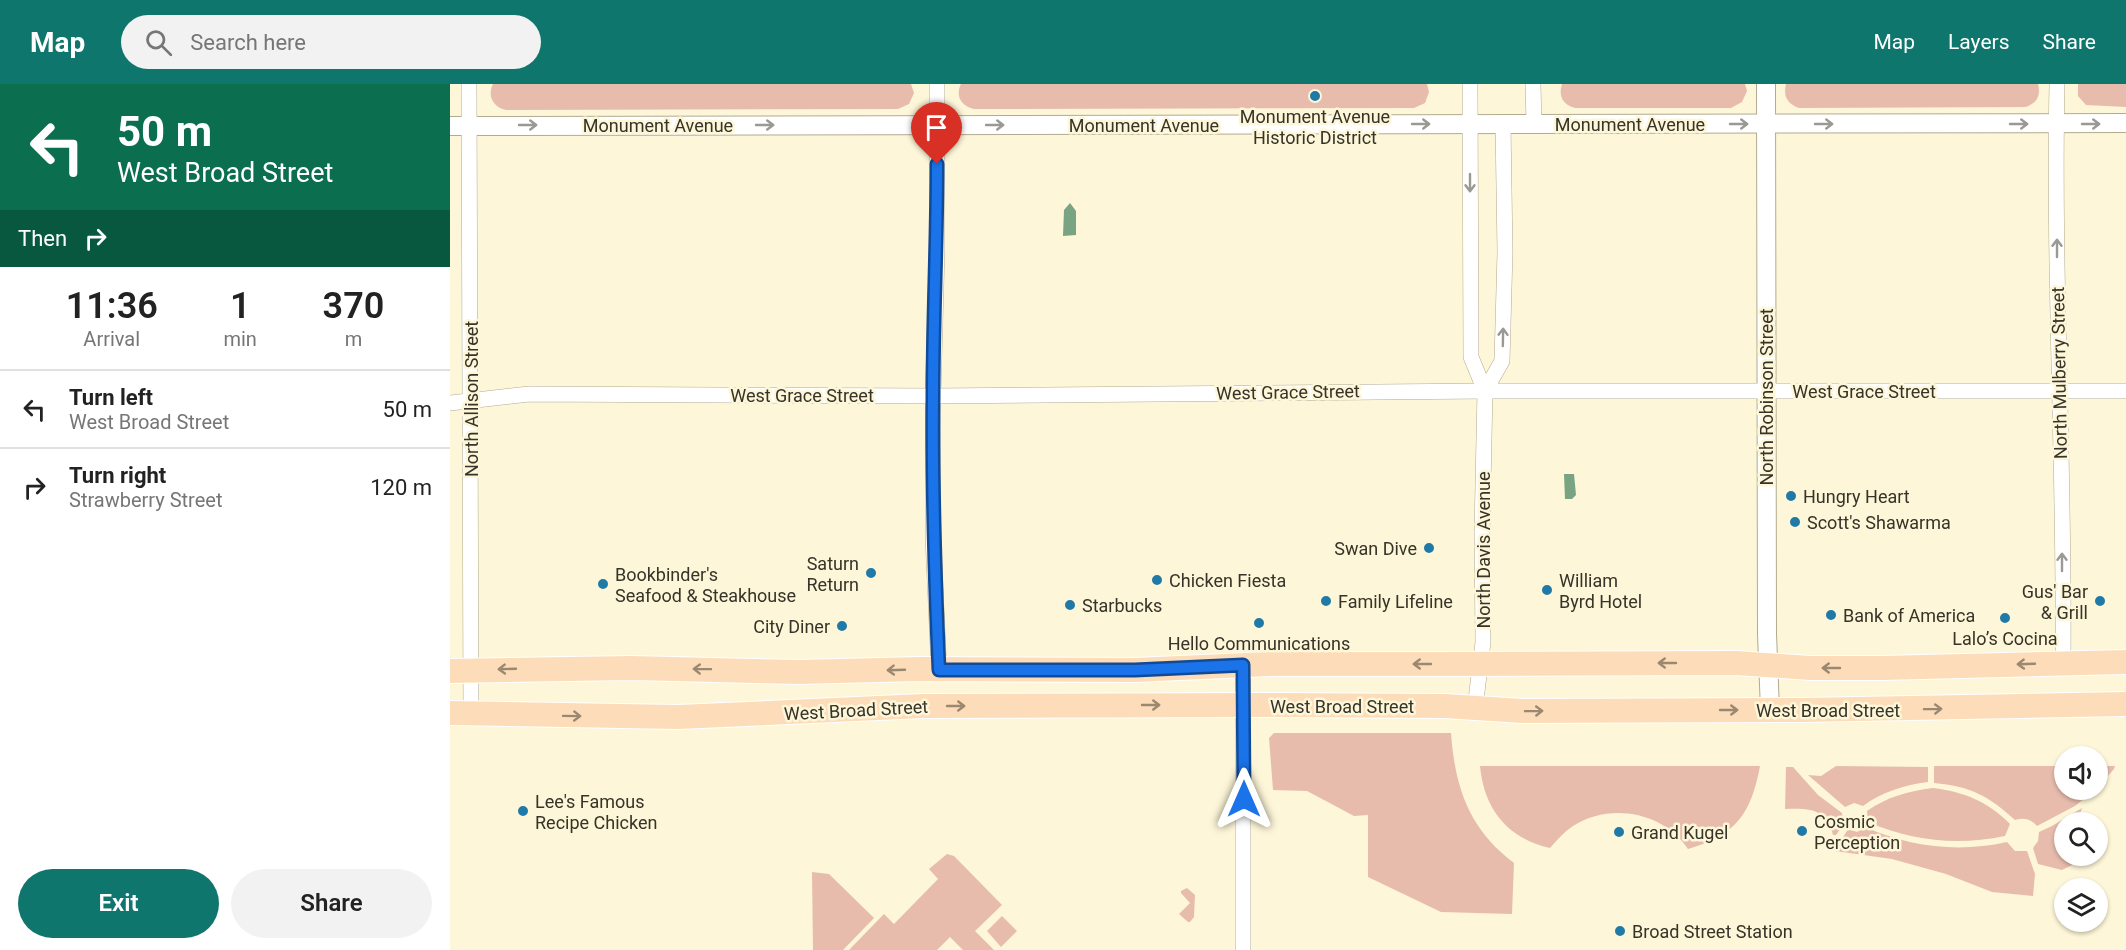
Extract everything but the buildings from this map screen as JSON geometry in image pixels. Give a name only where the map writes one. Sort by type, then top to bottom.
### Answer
[{"type":"main road","name":"West Broad Street","points":[[461,670],[632,668],[798,672],[1135,670],[1243,665],[1480,664],[1936,668],[2126,662]]},
{"type":"main road","name":"West Broad Street","points":[[461,713],[678,717],[923,706],[1243,706],[1475,708],[1522,711],[1883,710],[2126,704]]},
{"type":"street","name":"North Allison Street","points":[[461,713],[471,400],[469,84]]},
{"type":"street","points":[[937,84],[933,537],[939,670]]},
{"type":"street","name":"North Davis Avenue","points":[[1470,84],[1471,357],[1485,391],[1482,533],[1483,642],[1475,708]]},
{"type":"street","points":[[1533,84],[1534,124]]},
{"type":"street","name":"North Robinson Street","points":[[1766,84],[1766,391],[1770,710]]},
{"type":"street","name":"North Mulberry Street","points":[[2057,84],[2063,663]]},
{"type":"street","name":"Monument Avenue","points":[[450,126],[2126,123]]},
{"type":"street","name":"North Davis Avenue","points":[[1485,391],[1502,361],[1505,252],[1503,124]]},
{"type":"street","name":"West Grace Street","points":[[450,403],[529,394],[933,396],[1485,391],[2126,391]]},
{"type":"street","points":[[1243,665],[1243,950]]},
{"type":"shaded area","points":[[493,84],[911,84],[914,93],[909,104],[898,109],[506,110],[492,100]]},
{"type":"shaded area","points":[[961,84],[1427,84],[1429,92],[1425,103],[1414,108],[974,109],[966,106],[960,100]]},
{"type":"shaded area","points":[[1562,84],[1745,84],[1747,91],[1742,102],[1731,108],[1575,108],[1567,105],[1562,99]]},
{"type":"shaded area","points":[[1786,84],[2038,84],[2039,92],[2035,101],[2026,107],[1799,108],[1787,99]]},
{"type":"shaded area","points":[[2078,84],[2126,84],[2126,107],[2086,105],[2078,96]]},
{"type":"shaded area","points":[[1070,203],[1076,211],[1076,235],[1063,236],[1064,210]]},
{"type":"shaded area","points":[[1564,474],[1574,474],[1576,495],[1572,499],[1565,499]]},
{"type":"shaded area","points":[[1274,733],[1451,733],[1456,772],[1467,806],[1486,836],[1514,863],[1512,914],[1441,912],[1368,877],[1368,815],[1354,816],[1307,791],[1273,790],[1269,738]]},
{"type":"shaded area","points":[[1480,766],[1760,766],[1752,797],[1739,820],[1718,837],[1688,849],[1678,836],[1665,826],[1651,819],[1619,813],[1603,814],[1573,826],[1550,848],[1535,843],[1521,837],[1500,819],[1487,796]]},
{"type":"shaded area","points":[[1836,766],[1928,767],[1928,782],[1894,790],[1863,806],[1854,803],[1845,807],[1808,775],[1821,776]]},
{"type":"shaded area","points":[[1934,766],[2054,766],[2054,800],[2082,800],[2064,812],[2054,812],[2054,817],[2037,826],[2027,819],[2015,820],[1987,799],[1969,790],[1934,783]]},
{"type":"shaded area","points":[[2108,766],[2115,766],[2108,776]]},
{"type":"shaded area","points":[[1786,767],[1793,767],[1818,795],[1842,813],[1843,825],[1836,835],[1833,835],[1826,819],[1821,815],[1809,810],[1785,809]]},
{"type":"shaded area","points":[[1933,788],[1965,795],[1993,809],[2010,824],[2005,836],[1970,841],[1935,840],[1901,834],[1868,822],[1867,811],[1882,802],[1906,793]]},
{"type":"shaded area","points":[[2054,825],[2054,866],[2070,866],[2062,870],[2038,864],[2033,848],[2038,841],[2039,832]]},
{"type":"shaded area","points":[[1865,827],[1899,839],[1934,846],[1970,847],[2007,842],[2015,851],[2027,851],[2035,874],[2033,896],[1992,892],[1946,874],[1892,859],[1835,851],[1848,829],[1857,832]]},
{"type":"shaded area","points":[[947,854],[954,856],[1002,905],[975,931],[994,950],[963,950],[950,937],[937,950],[849,950],[884,914],[894,924],[938,879],[929,869]]},
{"type":"shaded area","points":[[812,872],[829,874],[874,918],[843,950],[813,950]]},
{"type":"shaded area","points":[[1187,888],[1195,895],[1194,917],[1190,922],[1179,914],[1190,903],[1181,893]]},
{"type":"shaded area","points":[[1002,916],[1017,931],[1001,947],[987,931]]},
{"type":"place","name":"Monument Avenue Historic District","points":[[1315,96]]},
{"type":"place","name":"Hungry Heart","points":[[1791,496]]},
{"type":"place","name":"Scott's Shawarma","points":[[1795,522]]},
{"type":"place","name":"Swan Dive","points":[[1429,548]]},
{"type":"place","name":"Saturn Return","points":[[871,573]]},
{"type":"place","name":"Chicken Fiesta","points":[[1157,580]]},
{"type":"place","name":"Bookbinder's Seafood & Steakhouse","points":[[603,584]]},
{"type":"place","name":"William Byrd Hotel","points":[[1547,590]]},
{"type":"place","name":"Family Lifeline","points":[[1326,601]]},
{"type":"place","name":"Gus' Bar & Grill","points":[[2100,601]]},
{"type":"place","name":"Starbucks","points":[[1070,605]]},
{"type":"place","name":"Bank of America","points":[[1831,615]]},
{"type":"place","name":"Lalo’s Cocina","points":[[2005,618]]},
{"type":"place","name":"Hello Communications","points":[[1259,623]]},
{"type":"place","name":"City Diner","points":[[842,626]]},
{"type":"place","name":"Lee's Famous Recipe Chicken","points":[[523,811]]},
{"type":"place","name":"Cosmic Perception","points":[[1802,831]]},
{"type":"place","name":"Grand Kugel","points":[[1619,832]]},
{"type":"place","name":"Broad Street Station","points":[[1620,931]]},
{"type":"route","points":[[937,164],[933,537],[939,670],[1135,670],[1243,665],[1244,799]]}]
